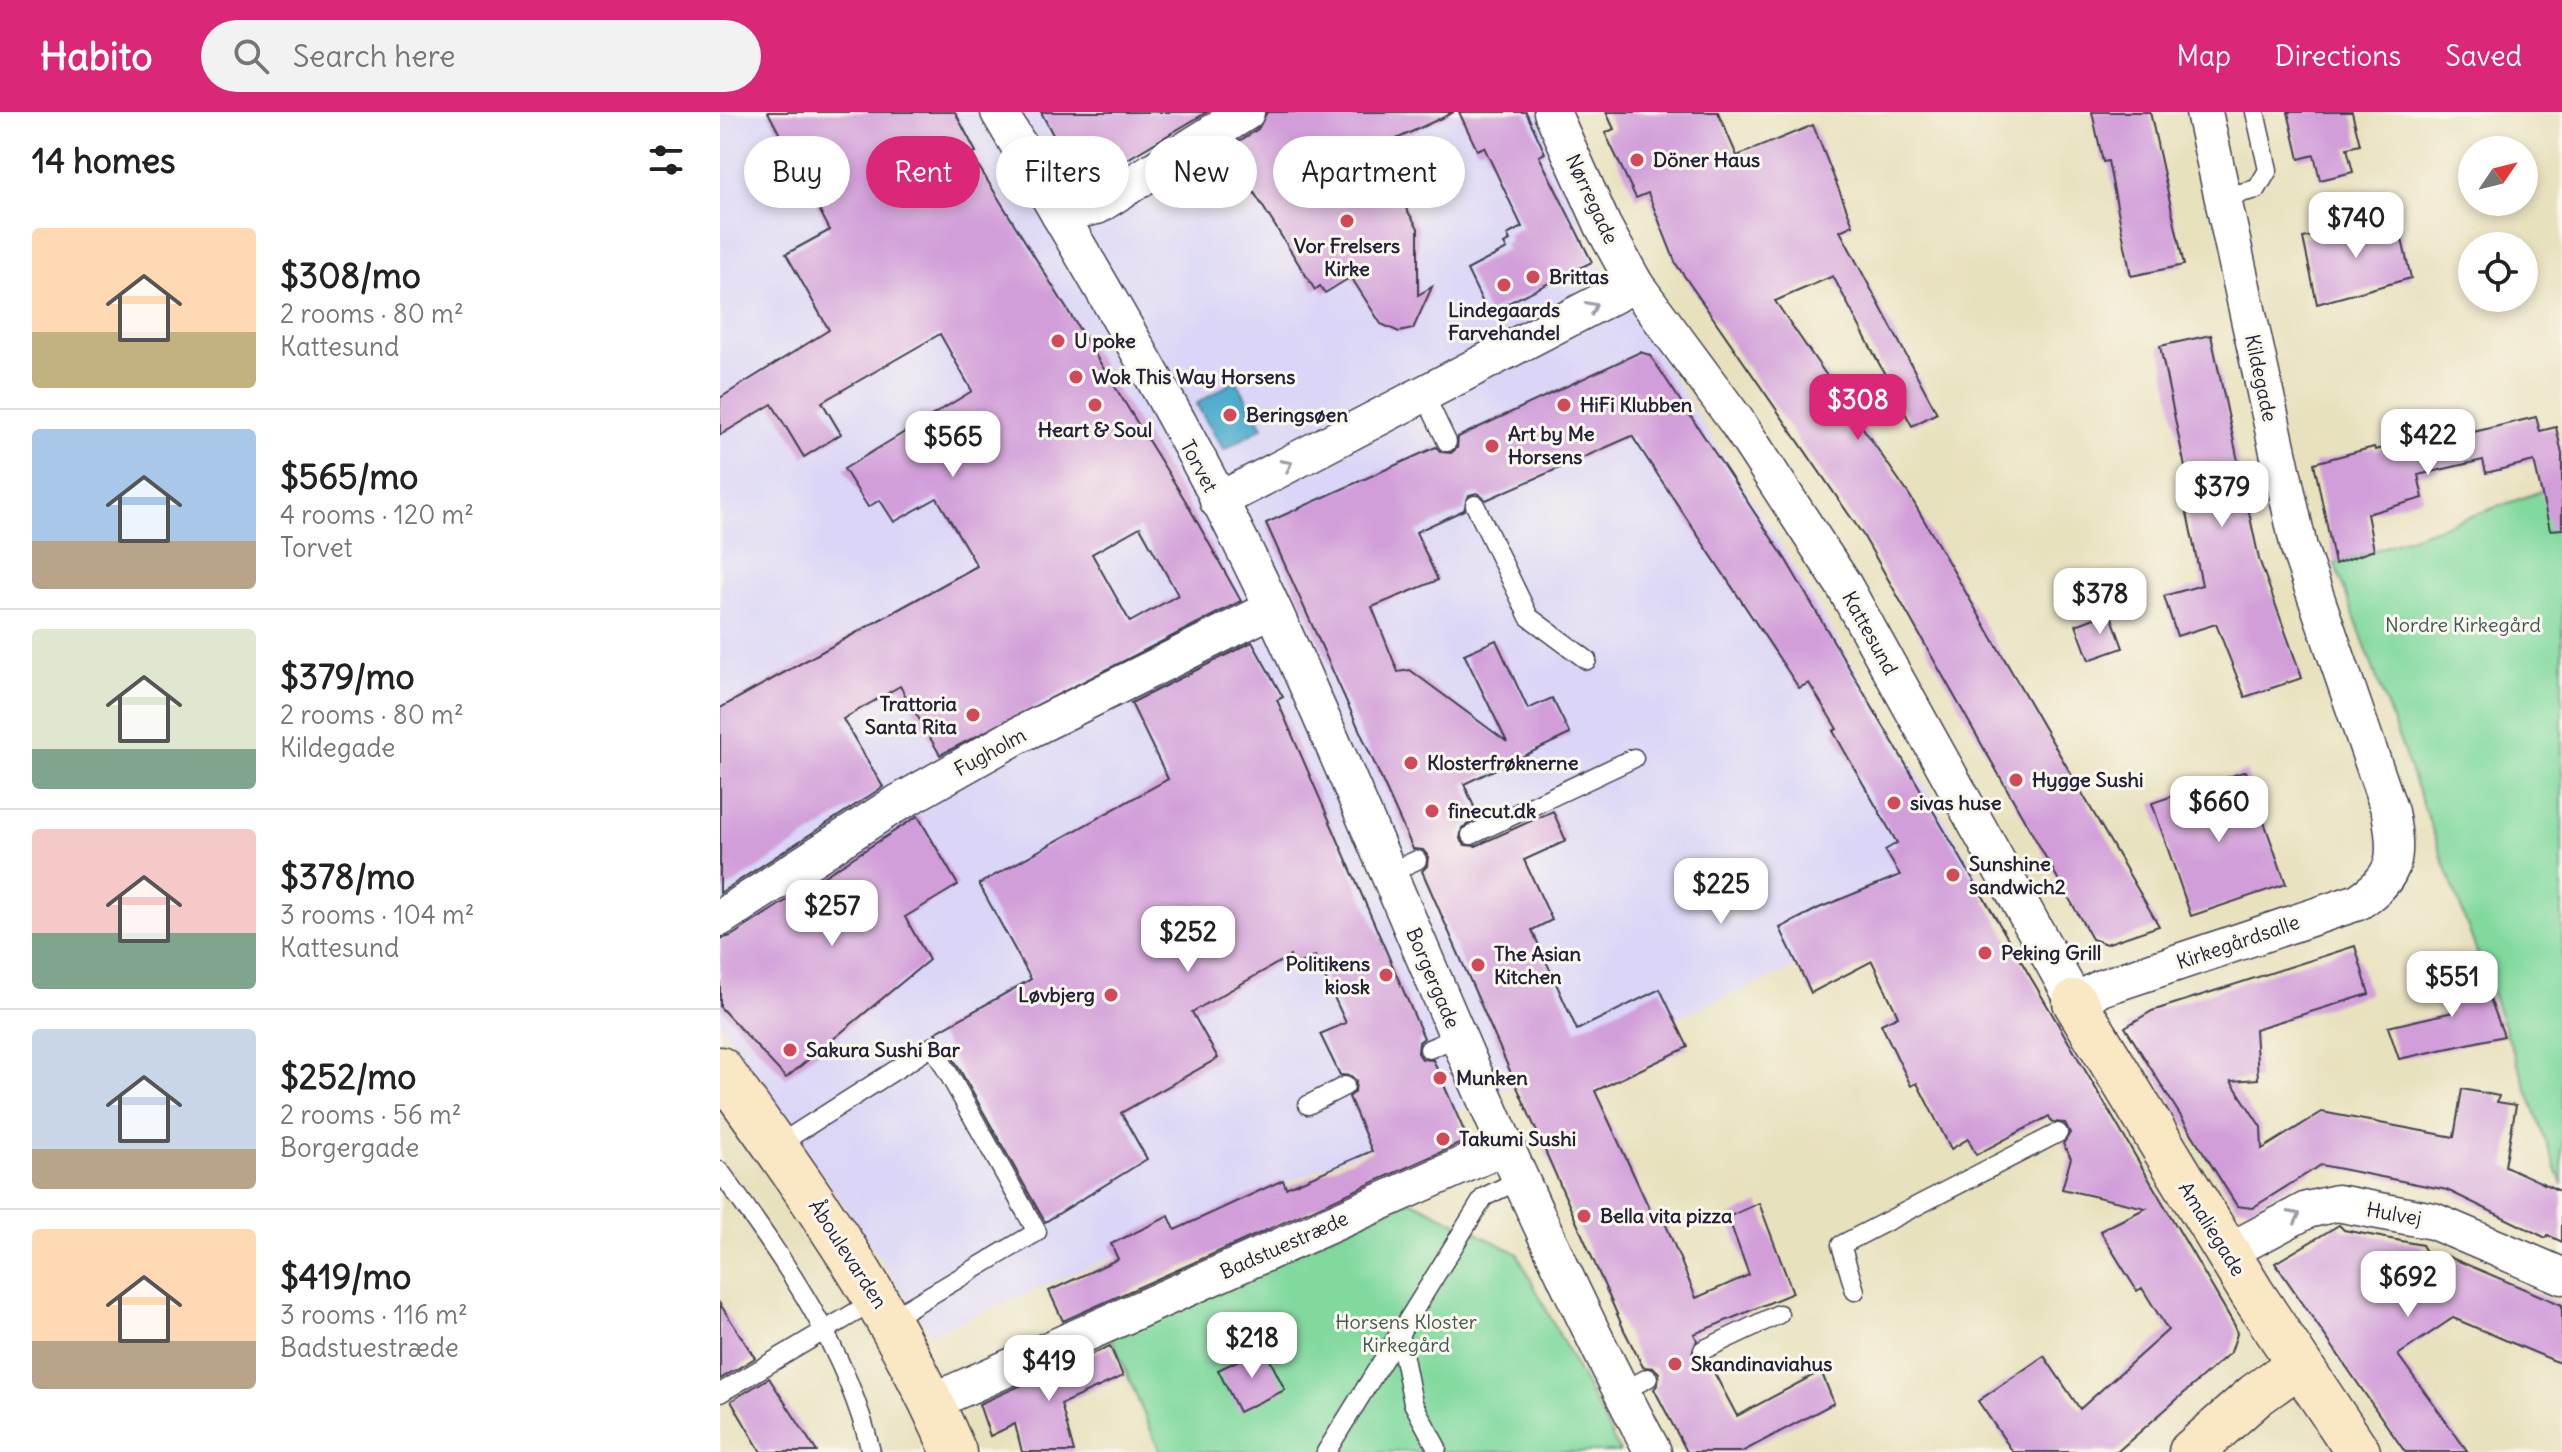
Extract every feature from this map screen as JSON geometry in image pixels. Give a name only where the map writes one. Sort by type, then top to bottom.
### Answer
[{"type":"street","name":"Torvet","points":[[999,112],[1218,501],[1635,284]]},
{"type":"street","points":[[1059,214],[1097,206],[1246,112]]},
{"type":"street","name":"Nørregade","points":[[1552,112],[1603,226],[1635,284]]},
{"type":"street","name":"Kildegade","points":[[2204,112],[2299,548],[2390,812],[2395,842],[2392,871]]},
{"type":"street","name":"Kattesund","points":[[1635,284],[1737,422],[1843,584],[2075,1002]]},
{"type":"street","name":"Borgergade","points":[[1218,501],[1403,867],[1443,1043],[1504,1147],[1557,1266],[1635,1385],[1653,1452]]},
{"type":"street","name":"Fugholm","points":[[720,918],[878,815],[1013,738],[1272,609]]},
{"type":"street","name":"Kirkegårdsalle","points":[[2075,1002],[2101,988],[2358,902],[2378,889],[2392,871]]},
{"type":"street","name":"Amaliegade","points":[[2075,1002],[2123,1097],[2358,1452]]},
{"type":"street","name":"Åboulevarden","points":[[720,1069],[776,1146],[884,1309],[954,1452]]},
{"type":"street","name":"Badstuestræde","points":[[932,1402],[1504,1147]]},
{"type":"street","name":"Hulvej","points":[[2226,1253],[2307,1210],[2337,1203],[2433,1221],[2562,1276]]},
{"type":"street","points":[[2191,1452],[2256,1395],[2298,1365]]},
{"type":"lane","points":[[2224,197],[2257,189],[2268,170],[2255,112]]},
{"type":"lane","points":[[1424,394],[1447,442]]},
{"type":"lane","points":[[1475,505],[1529,617],[1587,660]]},
{"type":"lane","points":[[1471,835],[1634,758]]},
{"type":"lane","points":[[720,1393],[825,1331],[884,1309],[1037,1232],[933,1046],[776,1146]]},
{"type":"lane","points":[[1308,1105],[1345,1086]]},
{"type":"lane","points":[[1855,1291],[1841,1245],[2058,1133]]},
{"type":"lane","points":[[720,1171],[783,1260],[825,1331],[861,1411],[871,1452]]},
{"type":"lane","points":[[1326,1452],[1484,1197],[1519,1180]]},
{"type":"lane","points":[[1703,1350],[1779,1314]]},
{"type":"lane","points":[[1399,1333],[1413,1403],[1437,1448]]},
{"type":"shaded area","points":[[720,112],[1538,112],[1592,253],[1778,539],[1985,887],[931,1334],[720,1023]]},
{"type":"green space","name":"Nordre Kirkegård","points":[[2562,484],[2562,1185],[2335,564]]},
{"type":"green space","name":"Horsens Kloster Kirkegård","points":[[1410,1200],[1517,1253],[1620,1452],[1160,1452],[1111,1336]]},
{"type":"water","name":"Beringsøen","points":[[1236,380],[1263,427],[1224,450],[1196,404]]},
{"type":"building","points":[[768,112],[955,112],[968,136],[866,136],[866,208],[980,208],[980,169],[996,194],[996,208],[1004,208],[1185,500],[1241,601],[940,755],[900,686],[843,719],[883,787],[720,893],[720,708],[977,566],[937,498],[894,522],[880,500],[868,507],[844,469],[972,391],[940,334],[822,402],[841,434],[804,457],[772,404],[720,435],[720,398],[829,330],[786,254],[830,230],[818,208],[850,208],[850,136],[781,136]],"holes":[[[1140,527],[1178,595],[1130,622],[1092,554]]]},
{"type":"building","points":[[1041,112],[1207,112],[1166,136],[1145,136],[1145,149],[1129,158],[1129,136],[1054,136]]},
{"type":"building","name":"Vor Frelsers Kirke","points":[[1267,112],[1454,112],[1403,136],[1273,136],[1273,208],[1406,208],[1418,228],[1418,295],[1432,287],[1413,329],[1399,332],[1381,324],[1351,277],[1325,293],[1320,286],[1315,290],[1257,197],[1257,136],[1247,136],[1258,129]]},
{"type":"building","points":[[1459,112],[1526,112],[1545,153],[1539,156],[1592,262],[1488,313],[1467,270],[1507,249],[1504,244],[1510,241],[1507,235],[1522,227],[1484,147],[1477,150]]},
{"type":"building","points":[[1606,112],[1718,112],[1737,156],[1813,125],[1853,225],[1840,231],[1937,413],[1912,426],[1833,276],[1775,301],[1910,496],[2159,926],[2106,944],[2092,939],[1863,535],[1676,264],[1648,193],[1636,198],[1605,133],[1614,129]]},
{"type":"building","points":[[2092,112],[2150,112],[2184,265],[2131,276],[2108,161],[2103,162]]},
{"type":"building","points":[[2288,112],[2352,112],[2360,145],[2347,148],[2353,172],[2320,180],[2314,155],[2299,159]]},
{"type":"building","points":[[2397,218],[2411,278],[2317,304],[2303,238]]},
{"type":"building","points":[[2211,335],[2259,559],[2302,678],[2245,697],[2216,624],[2177,636],[2164,596],[2202,585],[2182,489],[2189,487],[2160,346]]},
{"type":"building","points":[[1640,352],[1650,355],[1786,560],[2235,1326],[2237,1334],[2231,1352],[2117,1452],[2013,1452],[1978,1401],[2044,1356],[2080,1409],[2168,1330],[2142,1288],[2137,1291],[2100,1231],[2146,1208],[2062,1189],[2071,1158],[2063,1144],[2070,1133],[2065,1123],[2052,1122],[2049,1116],[1976,1155],[1968,1139],[1951,1149],[1917,1083],[1911,1086],[1881,1024],[1898,1016],[1872,961],[1811,993],[1780,928],[1819,908],[1900,875],[1885,850],[1897,843],[1809,683],[1799,688],[1632,436],[1486,500],[1477,493],[1469,495],[1464,510],[1416,532],[1438,580],[1372,607],[1398,672],[1410,670],[1507,742],[1464,654],[1496,640],[1528,709],[1552,698],[1570,734],[1464,784],[1479,818],[1462,828],[1460,839],[1465,845],[1476,846],[1553,811],[1566,841],[1524,860],[1552,920],[1532,930],[1577,1030],[1660,989],[1688,1047],[1595,1091],[1656,1223],[1664,1220],[1696,1298],[1749,1275],[1728,1217],[1759,1203],[1793,1293],[1694,1334],[1697,1340],[1692,1354],[1697,1360],[1708,1361],[1737,1416],[1821,1371],[1834,1403],[1742,1452],[1687,1452],[1654,1389],[1659,1373],[1654,1368],[1643,1367],[1624,1330],[1422,871],[1427,866],[1428,856],[1423,850],[1413,849],[1266,523],[1436,447],[1441,452],[1451,453],[1457,448],[1458,437]]},
{"type":"building","points":[[2536,417],[2540,431],[2556,427],[2562,454],[2562,529],[2550,530],[2534,461],[2486,473],[2483,460],[2418,475],[2423,498],[2367,514],[2374,550],[2335,564],[2314,463],[2374,447],[2375,450],[2410,442],[2411,447]]},
{"type":"building","points":[[2110,612],[2123,648],[2089,660],[2076,625]]},
{"type":"building","name":"Løvbjerg","points":[[1252,642],[1283,697],[1277,700],[1424,1038],[1419,1042],[1418,1053],[1422,1059],[1433,1060],[1468,1140],[1063,1321],[1049,1291],[1118,1259],[1111,1244],[1169,1216],[1175,1230],[1283,1180],[1286,1188],[1372,1151],[1349,1097],[1355,1092],[1356,1081],[1351,1076],[1340,1075],[1320,1034],[1346,1023],[1315,956],[1294,966],[1290,956],[1192,1012],[1218,1058],[1121,1113],[1147,1159],[1045,1222],[943,1040],[935,1033],[1031,979],[979,884],[1168,779],[1131,703]]},
{"type":"building","points":[[2246,771],[2286,884],[2191,916],[2152,803]]},
{"type":"building","points":[[918,816],[958,885],[905,917],[929,960],[786,1078],[720,1007],[720,939],[731,936]]},
{"type":"building","points":[[2355,946],[2369,994],[2255,1029],[2258,1079],[2231,1081],[2261,1127],[2262,1149],[2322,1112],[2454,1137],[2462,1089],[2499,1096],[2497,1102],[2516,1105],[2505,1166],[2562,1192],[2562,1242],[2548,1235],[2546,1238],[2447,1190],[2321,1165],[2252,1208],[2237,1206],[2125,1027],[2152,1011]]},
{"type":"building","points":[[2477,964],[2504,1036],[2399,1059],[2388,1027],[2453,1012],[2440,978]]},
{"type":"building","points":[[2339,1225],[2344,1230],[2422,1245],[2433,1264],[2447,1256],[2562,1305],[2562,1364],[2453,1318],[2398,1355],[2468,1452],[2405,1452],[2275,1263]]},
{"type":"building","points":[[720,1304],[755,1358],[720,1379]]},
{"type":"building","points":[[1110,1346],[1123,1376],[1061,1404],[1074,1452],[1022,1452],[1015,1424],[990,1436],[979,1404]]},
{"type":"building","points":[[1264,1348],[1285,1390],[1239,1412],[1218,1370]]},
{"type":"building","points":[[769,1378],[817,1452],[761,1452],[731,1401]]},
{"type":"place","name":"Döner Haus","points":[[1637,160]]},
{"type":"place","name":"Vor Frelsers Kirke","points":[[1347,221]]},
{"type":"place","name":"Brittas","points":[[1533,277]]},
{"type":"place","name":"Lindegaards Farvehandel","points":[[1504,285]]},
{"type":"place","name":"U poke","points":[[1058,341]]},
{"type":"place","name":"Wok This Way Horsens","points":[[1076,377]]},
{"type":"place","name":"Heart & Soul","points":[[1095,405]]},
{"type":"place","name":"HiFi Klubben","points":[[1564,405]]},
{"type":"place","name":"Beringsøen","points":[[1230,415]]},
{"type":"place","name":"Art by Me Horsens","points":[[1492,446]]},
{"type":"place","name":"Trattoria Santa Rita","points":[[973,715]]},
{"type":"place","name":"Klosterfrøknerne","points":[[1411,763]]},
{"type":"place","name":"Hygge Sushi","points":[[2016,780]]},
{"type":"place","name":"sivas huse","points":[[1894,803]]},
{"type":"place","name":"finecut.dk","points":[[1432,811]]},
{"type":"place","name":"Sunshine sandwich2","points":[[1953,875]]},
{"type":"place","name":"Peking Grill","points":[[1985,953]]},
{"type":"place","name":"The Asian Kitchen","points":[[1478,965]]},
{"type":"place","name":"Politikens kiosk","points":[[1386,975]]},
{"type":"place","name":"Løvbjerg","points":[[1111,995]]},
{"type":"place","name":"Sakura Sushi Bar","points":[[790,1050]]},
{"type":"place","name":"Munken","points":[[1440,1078]]},
{"type":"place","name":"Takumi Sushi","points":[[1443,1139]]},
{"type":"place","name":"Bella vita pizza","points":[[1584,1216]]},
{"type":"place","name":"Skandinaviahus","points":[[1675,1364]]}]
